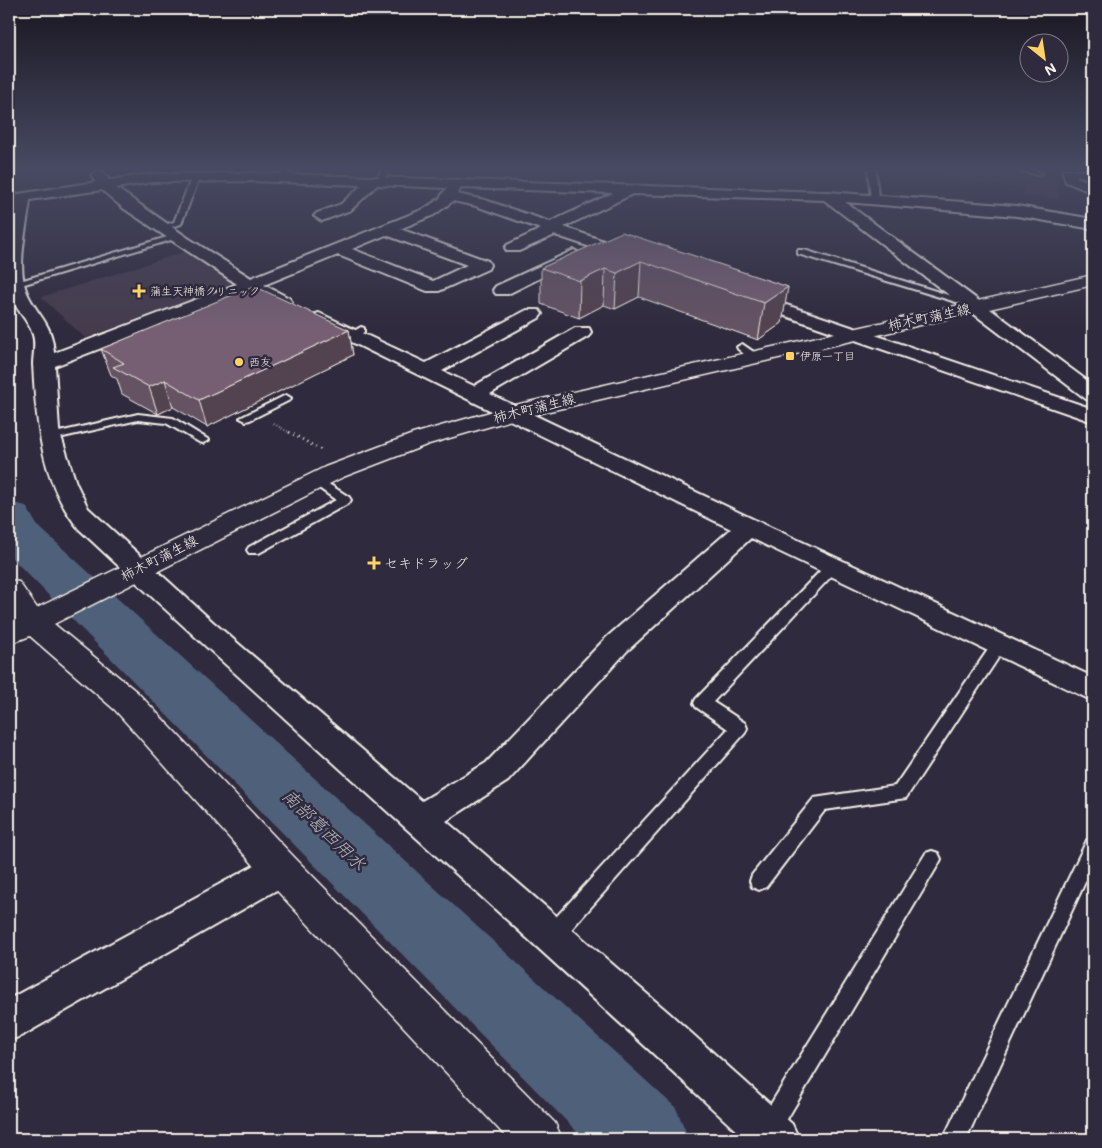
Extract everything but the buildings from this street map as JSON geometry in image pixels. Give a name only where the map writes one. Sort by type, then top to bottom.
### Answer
[{"type":"main road","name":"柿木町蒲生線","points":[[29,624],[316,480],[378,453],[511,413],[748,352],[853,334],[972,305],[1093,280]]},
{"type":"main road","points":[[9,590],[29,624],[126,701],[281,869],[539,1139]]},
{"type":"street","points":[[20,224],[13,273],[15,284],[20,298],[30,311],[42,335],[50,437],[64,483],[78,511],[88,524],[134,571],[203,629],[552,936],[772,1135]]},
{"type":"street","points":[[158,224],[249,286],[300,310],[356,332],[427,371],[511,413],[1093,690]]},
{"type":"street","points":[[43,364],[249,286],[402,224]]},
{"type":"street","points":[[540,224],[648,262]]},
{"type":"street","points":[[513,248],[562,224]]},
{"type":"street","points":[[864,224],[1093,395]]},
{"type":"street","points":[[338,250],[433,287],[482,265],[387,230]]},
{"type":"street","points":[[502,290],[597,244]]},
{"type":"street","points":[[732,291],[1093,416]]},
{"type":"street","points":[[427,371],[533,314]]},
{"type":"street","points":[[475,394],[582,332]]},
{"type":"street","points":[[420,820],[497,772],[617,644],[748,527]]},
{"type":"street","points":[[9,1021],[281,869]]},
{"type":"lane","points":[[15,284],[170,233],[178,224]]},
{"type":"lane","points":[[801,252],[972,305]]},
{"type":"lane","points":[[246,418],[286,398]]},
{"type":"lane","points":[[50,437],[138,417],[169,420],[203,440]]},
{"type":"lane","points":[[254,550],[345,500],[316,480]]},
{"type":"lane","points":[[552,936],[739,728],[702,703],[832,566]]},
{"type":"lane","points":[[758,881],[820,804],[900,793],[999,645]]},
{"type":"lane","points":[[954,1139],[1093,846]]},
{"type":"lane","points":[[772,1135],[932,859]]},
{"type":"path","points":[[271,422],[329,454]]},
{"type":"shaded area","name":"蒲生天神橋クリニック","points":[[187,251],[236,285],[85,338],[41,297]]},
{"type":"waterway","name":"南部葛西用水","points":[[9,517],[16,533],[645,1139]]},
{"type":"place","name":"蒲生天神橋クリニック","points":[[139,291]]},
{"type":"place","name":"伊原一丁目","points":[[790,356]]},
{"type":"place","name":"西友","points":[[239,362]]},
{"type":"place","name":"セキドラッグ","points":[[374,563]]}]
